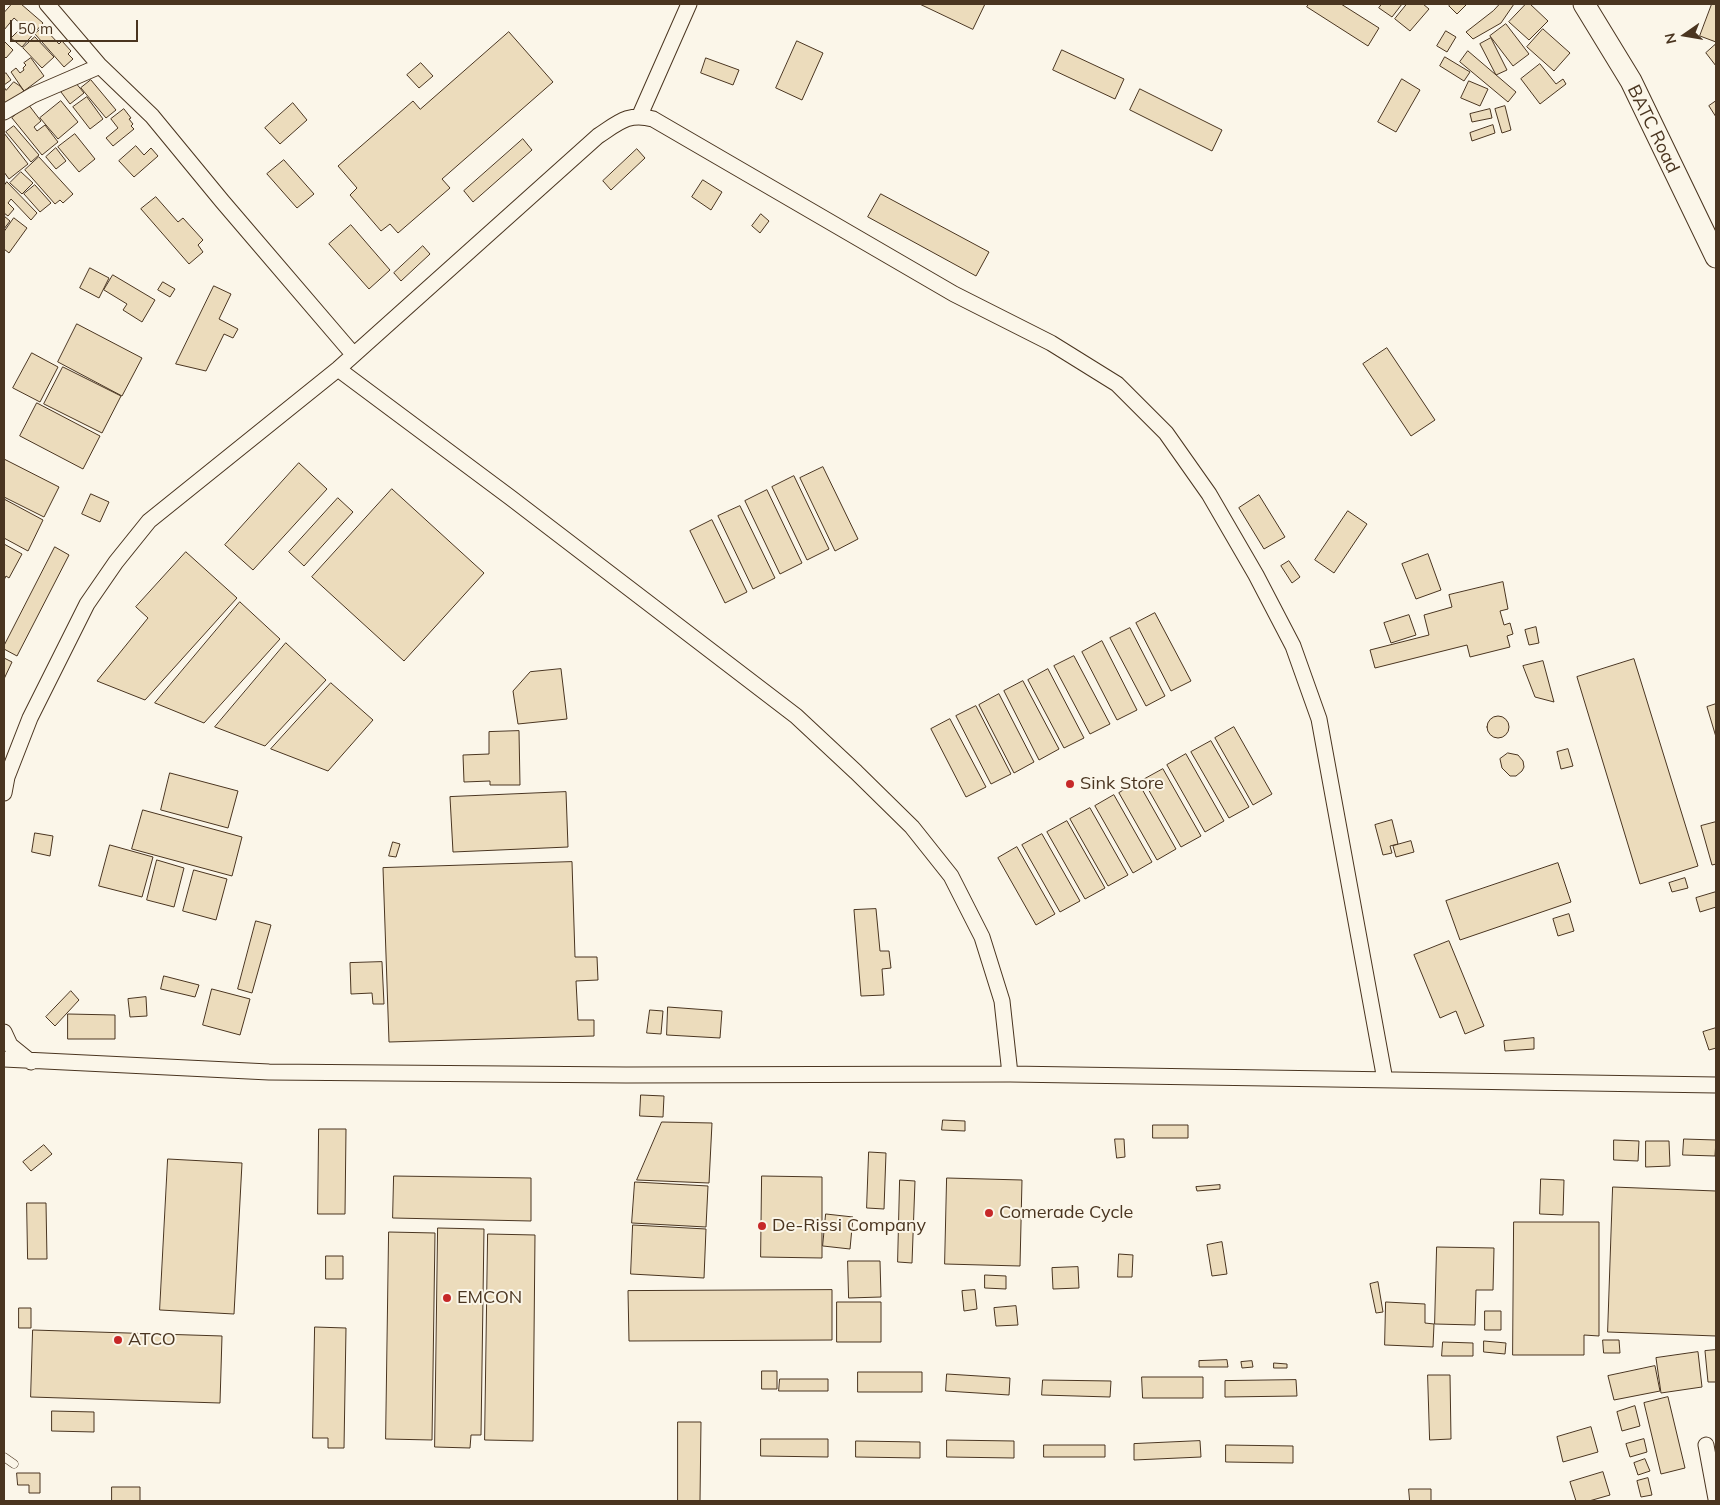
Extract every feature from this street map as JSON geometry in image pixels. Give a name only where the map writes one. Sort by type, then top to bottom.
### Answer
[{"type":"street","points":[[47,4],[100,66],[152,116],[353,354]]},
{"type":"street","points":[[640,115],[689,4]]},
{"type":"street","name":"BATC Road","points":[[1584,4],[1631,81],[1716,258]]},
{"type":"street","points":[[4,112],[33,95],[100,66]]},
{"type":"street","points":[[4,793],[7,777],[30,718],[87,604],[116,562],[149,521],[338,368],[598,136],[624,118],[640,115],[653,119],[954,294],[1051,343],[1117,384],[1166,433],[1209,494],[1256,575],[1293,646],[1319,719],[1385,1080]]},
{"type":"street","points":[[338,368],[796,716],[912,827],[951,876],[982,938],[1002,1002],[1010,1074]]},
{"type":"street","points":[[4,1032],[10,1045],[30,1062]]},
{"type":"street","points":[[4,1059],[30,1062],[269,1072],[616,1075],[1010,1074],[1716,1085]]},
{"type":"street","points":[[1706,1445],[1716,1499]]},
{"type":"lane","points":[[4,1457],[14,1464]]},
{"type":"building","points":[[12,4],[21,4],[43,23],[22,47],[11,38],[23,26],[14,18],[4,30],[4,13]]},
{"type":"building","points":[[920,4],[985,4],[973,29]]},
{"type":"building","points":[[1309,4],[1341,4],[1379,28],[1368,46],[1307,7]]},
{"type":"building","points":[[1382,4],[1402,4],[1392,17],[1379,8]]},
{"type":"building","points":[[1407,4],[1423,4],[1429,9],[1410,31],[1395,19]]},
{"type":"building","points":[[1451,4],[1467,4],[1457,14],[1449,6]]},
{"type":"building","points":[[1500,4],[1514,4],[1501,23],[1473,39],[1466,32]]},
{"type":"building","points":[[1526,4],[1530,4],[1548,21],[1529,40],[1509,22]]},
{"type":"building","points":[[1712,4],[1716,4],[1716,42],[1700,36]]},
{"type":"building","points":[[1506,24],[1529,54],[1513,66],[1490,36]]},
{"type":"building","points":[[43,27],[59,44],[62,41],[71,51],[68,54],[73,59],[64,67],[35,34]]},
{"type":"building","points":[[1543,29],[1570,53],[1554,71],[1527,47]]},
{"type":"building","points":[[1446,31],[1456,37],[1447,52],[1437,46]]},
{"type":"building","points":[[509,32],[553,82],[442,179],[450,188],[398,233],[390,224],[381,231],[350,195],[357,188],[338,166],[413,101],[420,109]]},
{"type":"building","points":[[35,37],[54,57],[42,68],[23,48]]},
{"type":"building","points":[[1491,38],[1507,70],[1496,75],[1480,44]]},
{"type":"building","points":[[4,41],[13,50],[6,58],[4,56]]},
{"type":"building","points":[[797,41],[823,53],[802,100],[776,88]]},
{"type":"building","points":[[1715,45],[1716,47],[1716,66],[1706,53]]},
{"type":"building","points":[[1062,50],[1124,79],[1115,99],[1053,70]]},
{"type":"building","points":[[1468,51],[1516,92],[1508,102],[1460,62]]},
{"type":"building","points":[[1445,57],[1470,72],[1464,81],[1440,66]]},
{"type":"building","points":[[31,58],[44,76],[24,91],[11,72],[16,68],[20,73],[26,65],[24,63]]},
{"type":"building","points":[[706,58],[739,70],[733,85],[701,73]]},
{"type":"building","points":[[421,63],[433,76],[419,88],[407,75]]},
{"type":"building","points":[[1540,64],[1556,84],[1563,79],[1566,84],[1540,104],[1521,79]]},
{"type":"building","points":[[6,73],[11,80],[4,85],[4,75]]},
{"type":"building","points":[[1402,79],[1420,90],[1396,132],[1378,122]]},
{"type":"building","points":[[91,80],[116,110],[106,118],[81,88]]},
{"type":"building","points":[[1469,81],[1488,89],[1480,106],[1461,98]]},
{"type":"building","points":[[14,82],[24,91],[6,105],[4,101],[4,87],[6,90]]},
{"type":"building","points":[[75,82],[84,93],[70,104],[61,92]]},
{"type":"building","points":[[1140,89],[1222,130],[1212,151],[1130,110]]},
{"type":"building","points":[[87,97],[103,119],[90,129],[73,107]]},
{"type":"building","points":[[61,101],[78,122],[58,139],[40,118]]},
{"type":"building","points":[[1716,101],[1716,117],[1709,106]]},
{"type":"building","points":[[293,103],[307,120],[280,144],[265,128]]},
{"type":"building","points":[[28,104],[41,121],[34,127],[37,131],[45,125],[58,142],[42,155],[12,118]]},
{"type":"building","points":[[1505,106],[1511,130],[1502,133],[1495,109]]},
{"type":"building","points":[[124,109],[131,118],[129,119],[134,129],[113,146],[106,138],[118,128],[111,119]]},
{"type":"building","points":[[1490,109],[1492,118],[1472,122],[1470,114]]},
{"type":"building","points":[[1493,125],[1495,133],[1472,141],[1470,133]]},
{"type":"building","points":[[14,126],[39,155],[31,162],[6,132]]},
{"type":"building","points":[[4,133],[28,164],[9,179],[4,172]]},
{"type":"building","points":[[75,134],[95,159],[79,172],[58,147]]},
{"type":"building","points":[[523,139],[532,150],[473,202],[464,191]]},
{"type":"building","points":[[136,146],[144,155],[151,148],[158,156],[134,177],[119,161]]},
{"type":"building","points":[[56,148],[66,161],[56,169],[46,157]]},
{"type":"building","points":[[637,149],[645,158],[611,190],[603,181]]},
{"type":"building","points":[[39,157],[73,194],[63,203],[60,200],[55,204],[25,170]]},
{"type":"building","points":[[284,160],[314,194],[297,208],[267,174]]},
{"type":"building","points":[[21,172],[33,183],[22,194],[10,183]]},
{"type":"building","points":[[703,180],[722,192],[711,210],[692,197]]},
{"type":"building","points":[[7,182],[37,213],[31,220],[11,199],[8,203],[14,209],[8,216],[4,213],[4,186]]},
{"type":"building","points":[[35,185],[51,203],[40,212],[24,194]]},
{"type":"building","points":[[881,194],[989,252],[976,276],[868,217]]},
{"type":"building","points":[[156,197],[178,222],[183,218],[203,240],[198,245],[203,252],[189,264],[141,209]]},
{"type":"building","points":[[761,214],[769,221],[760,233],[752,226]]},
{"type":"building","points":[[4,216],[10,221],[4,229]]},
{"type":"building","points":[[14,218],[27,228],[9,253],[4,249],[4,232]]},
{"type":"building","points":[[351,225],[390,270],[369,289],[329,244]]},
{"type":"building","points":[[423,246],[430,254],[401,281],[394,273]]},
{"type":"building","points":[[90,268],[109,278],[99,298],[80,288]]},
{"type":"building","points":[[113,275],[155,300],[142,322],[123,310],[127,304],[104,290]]},
{"type":"building","points":[[163,282],[175,289],[170,297],[158,290]]},
{"type":"building","points":[[214,286],[231,294],[219,319],[238,329],[233,338],[224,334],[206,371],[176,364]]},
{"type":"building","points":[[77,324],[142,358],[122,396],[58,362]]},
{"type":"building","points":[[1387,348],[1435,420],[1411,436],[1363,364]]},
{"type":"building","points":[[32,353],[58,367],[40,402],[13,388]]},
{"type":"building","points":[[63,367],[121,396],[102,433],[44,404]]},
{"type":"building","points":[[37,403],[100,436],[83,469],[20,436]]},
{"type":"building","points":[[4,459],[59,487],[44,517],[4,497]]},
{"type":"building","points":[[299,463],[327,489],[253,570],[225,545]]},
{"type":"building","points":[[823,467],[858,539],[835,551],[800,478]]},
{"type":"building","points":[[794,476],[829,549],[807,560],[772,487]]},
{"type":"building","points":[[392,489],[484,573],[404,661],[312,577]]},
{"type":"building","points":[[767,490],[802,563],[780,574],[745,501]]},
{"type":"building","points":[[91,494],[109,502],[100,522],[82,514]]},
{"type":"building","points":[[1259,495],[1285,537],[1264,549],[1239,508]]},
{"type":"building","points":[[338,498],[353,512],[304,566],[289,552]]},
{"type":"building","points":[[4,499],[43,520],[28,551],[4,538]]},
{"type":"building","points":[[740,506],[775,578],[753,589],[718,516]]},
{"type":"building","points":[[1348,511],[1367,524],[1334,573],[1315,560]]},
{"type":"building","points":[[712,520],[747,592],[725,603],[690,531]]},
{"type":"building","points":[[4,544],[22,554],[9,578],[6,576],[4,580]]},
{"type":"building","points":[[55,547],[69,555],[17,656],[4,649],[4,646]]},
{"type":"building","points":[[186,552],[237,598],[145,700],[97,681],[148,618],[136,607]]},
{"type":"building","points":[[1428,554],[1441,590],[1416,599],[1402,564]]},
{"type":"building","points":[[1289,561],[1300,577],[1292,583],[1281,566]]},
{"type":"building","points":[[1503,582],[1508,609],[1500,611],[1504,625],[1510,623],[1513,634],[1507,636],[1510,647],[1470,657],[1467,645],[1375,668],[1370,650],[1429,635],[1424,615],[1452,607],[1449,595]]},
{"type":"building","points":[[240,602],[280,639],[204,723],[155,703]]},
{"type":"building","points":[[1155,613],[1191,681],[1171,691],[1136,623]]},
{"type":"building","points":[[1409,615],[1416,635],[1391,643],[1384,623]]},
{"type":"building","points":[[1536,627],[1539,643],[1529,645],[1525,630]]},
{"type":"building","points":[[1130,628],[1165,696],[1146,706],[1110,638]]},
{"type":"building","points":[[1102,641],[1137,710],[1117,720],[1082,652]]},
{"type":"building","points":[[286,643],[326,680],[265,746],[215,727]]},
{"type":"building","points":[[1074,656],[1110,724],[1090,734],[1054,666]]},
{"type":"building","points":[[4,658],[12,662],[4,679]]},
{"type":"building","points":[[1634,659],[1698,866],[1640,884],[1577,677]]},
{"type":"building","points":[[1543,661],[1554,702],[1535,697],[1523,666]]},
{"type":"building","points":[[561,669],[567,719],[518,724],[513,691],[530,672]]},
{"type":"building","points":[[1048,669],[1084,738],[1064,748],[1028,680]]},
{"type":"building","points":[[1023,681],[1059,749],[1039,760],[1004,691]]},
{"type":"building","points":[[331,683],[373,720],[328,771],[271,749]]},
{"type":"building","points":[[999,694],[1034,762],[1014,773],[979,705]]},
{"type":"building","points":[[1716,704],[1716,737],[1707,707]]},
{"type":"building","points":[[976,706],[1011,774],[991,784],[956,716]]},
{"type":"building","points":[[1498,716],[1506,719],[1509,727],[1506,735],[1498,738],[1490,735],[1487,727],[1490,719]]},
{"type":"building","points":[[950,719],[986,787],[966,797],[931,729]]},
{"type":"building","points":[[1234,727],[1272,794],[1253,805],[1215,738]]},
{"type":"building","points":[[519,731],[520,785],[490,785],[490,781],[464,782],[463,755],[489,754],[489,732]]},
{"type":"building","points":[[1211,741],[1249,807],[1229,818],[1191,752]]},
{"type":"building","points":[[1568,749],[1573,766],[1561,769],[1557,752]]},
{"type":"building","points":[[1508,753],[1518,755],[1523,761],[1524,767],[1516,776],[1510,776],[1502,768],[1500,759]]},
{"type":"building","points":[[1186,754],[1224,821],[1205,832],[1167,765]]},
{"type":"building","points":[[1163,769],[1201,836],[1181,847],[1143,780]]},
{"type":"building","points":[[170,773],[238,791],[228,828],[161,810]]},
{"type":"building","points":[[1138,782],[1176,849],[1157,860],[1119,793]]},
{"type":"building","points":[[566,792],[568,847],[453,852],[450,797]]},
{"type":"building","points":[[1114,795],[1152,862],[1133,873],[1095,806]]},
{"type":"building","points":[[1090,808],[1128,875],[1108,886],[1070,819]]},
{"type":"building","points":[[143,810],[242,837],[232,876],[132,849]]},
{"type":"building","points":[[1392,820],[1398,844],[1390,846],[1392,853],[1383,855],[1375,825]]},
{"type":"building","points":[[1067,821],[1105,888],[1085,899],[1047,832]]},
{"type":"building","points":[[1716,822],[1716,864],[1712,865],[1701,826]]},
{"type":"building","points":[[35,833],[53,836],[50,856],[32,852]]},
{"type":"building","points":[[1042,834],[1080,901],[1060,912],[1022,845]]},
{"type":"building","points":[[1411,841],[1414,852],[1396,857],[1393,846]]},
{"type":"building","points":[[393,842],[400,844],[396,857],[389,856]]},
{"type":"building","points":[[110,845],[153,857],[142,897],[99,886]]},
{"type":"building","points":[[1017,847],[1055,914],[1036,925],[998,858]]},
{"type":"building","points":[[157,860],[184,868],[174,907],[147,900]]},
{"type":"building","points":[[572,862],[575,957],[597,957],[598,980],[576,981],[578,1020],[594,1020],[594,1036],[389,1042],[383,868]]},
{"type":"building","points":[[1558,863],[1571,902],[1460,940],[1446,901]]},
{"type":"building","points":[[194,870],[227,879],[216,920],[183,911]]},
{"type":"building","points":[[1685,878],[1688,888],[1672,892],[1669,883]]},
{"type":"building","points":[[1716,892],[1716,907],[1700,912],[1696,898]]},
{"type":"building","points":[[876,909],[880,951],[889,951],[891,968],[882,969],[884,995],[861,996],[854,910]]},
{"type":"building","points":[[1569,914],[1574,931],[1558,936],[1553,919]]},
{"type":"building","points":[[256,921],[271,925],[252,993],[238,989]]},
{"type":"building","points":[[1449,941],[1484,1026],[1465,1034],[1456,1011],[1440,1018],[1414,955]]},
{"type":"building","points":[[382,962],[384,1004],[373,1004],[372,993],[351,994],[350,963]]},
{"type":"building","points":[[164,976],[199,985],[195,997],[161,989]]},
{"type":"building","points":[[212,989],[250,999],[240,1035],[203,1025]]},
{"type":"building","points":[[71,991],[79,1000],[55,1026],[46,1017]]},
{"type":"building","points":[[146,997],[147,1016],[130,1017],[128,999]]},
{"type":"building","points":[[668,1007],[722,1011],[720,1038],[667,1035]]},
{"type":"building","points":[[650,1010],[663,1011],[661,1034],[647,1033]]},
{"type":"building","points":[[68,1014],[115,1015],[115,1039],[68,1039]]},
{"type":"building","points":[[1716,1028],[1716,1048],[1709,1050],[1703,1032]]},
{"type":"building","points":[[1534,1038],[1534,1049],[1505,1051],[1504,1041]]},
{"type":"building","points":[[641,1095],[664,1096],[663,1117],[640,1116]]},
{"type":"building","points":[[943,1120],[965,1121],[965,1131],[942,1130]]},
{"type":"building","points":[[662,1122],[712,1123],[709,1183],[637,1180]]},
{"type":"building","points":[[1153,1125],[1188,1125],[1188,1138],[1153,1138]]},
{"type":"building","points":[[319,1129],[346,1129],[345,1214],[318,1214]]},
{"type":"building","points":[[1115,1139],[1124,1139],[1125,1157],[1117,1158]]},
{"type":"building","points":[[1684,1139],[1716,1140],[1715,1156],[1683,1155]]},
{"type":"building","points":[[1614,1140],[1639,1141],[1638,1161],[1614,1160]]},
{"type":"building","points":[[1646,1141],[1669,1141],[1670,1166],[1646,1167]]},
{"type":"building","points":[[44,1145],[52,1154],[31,1171],[23,1162]]},
{"type":"building","points":[[869,1152],[886,1153],[884,1209],[867,1208]]},
{"type":"building","points":[[168,1159],[242,1163],[234,1314],[160,1310]]},
{"type":"building","points":[[394,1176],[531,1178],[531,1221],[393,1218]]},
{"type":"building","points":[[762,1176],[822,1177],[822,1258],[761,1257]]},
{"type":"building","points":[[947,1178],[1022,1180],[1020,1266],[945,1264]]},
{"type":"building","points":[[1541,1179],[1564,1180],[1563,1215],[1540,1214]]},
{"type":"building","points":[[900,1180],[915,1181],[912,1263],[898,1262]]},
{"type":"building","points":[[635,1182],[708,1186],[706,1227],[632,1223]]},
{"type":"building","points":[[1220,1185],[1220,1189],[1197,1191],[1196,1187]]},
{"type":"building","points":[[1613,1187],[1716,1191],[1716,1336],[1608,1332]]},
{"type":"building","points":[[27,1203],[46,1203],[47,1259],[28,1259]]},
{"type":"building","points":[[826,1214],[853,1217],[850,1249],[823,1246]]},
{"type":"building","points":[[1514,1222],[1599,1222],[1599,1336],[1584,1335],[1584,1355],[1513,1355]]},
{"type":"building","points":[[633,1225],[706,1229],[704,1278],[631,1274]]},
{"type":"building","points":[[438,1228],[484,1229],[481,1435],[471,1435],[470,1448],[435,1447]]},
{"type":"building","points":[[389,1232],[435,1233],[432,1440],[386,1439]]},
{"type":"building","points":[[488,1234],[535,1235],[533,1441],[485,1440]]},
{"type":"building","points":[[1222,1242],[1227,1274],[1212,1276],[1207,1245]]},
{"type":"building","points":[[1437,1247],[1494,1248],[1493,1290],[1476,1290],[1475,1325],[1435,1324]]},
{"type":"building","points":[[1119,1254],[1133,1255],[1132,1277],[1118,1277]]},
{"type":"building","points":[[326,1256],[343,1256],[343,1279],[326,1279]]},
{"type":"building","points":[[848,1261],[880,1261],[881,1297],[849,1298]]},
{"type":"building","points":[[1078,1267],[1079,1288],[1053,1289],[1052,1268]]},
{"type":"building","points":[[985,1275],[1006,1276],[1006,1289],[985,1288]]},
{"type":"building","points":[[1378,1282],[1383,1312],[1376,1313],[1370,1284]]},
{"type":"building","points":[[832,1290],[832,1340],[629,1341],[628,1291]]},
{"type":"building","points":[[975,1290],[977,1309],[964,1311],[962,1291]]},
{"type":"building","points":[[837,1302],[881,1302],[881,1342],[837,1342]]},
{"type":"building","points":[[1386,1302],[1425,1304],[1425,1323],[1434,1324],[1433,1347],[1385,1345]]},
{"type":"building","points":[[1016,1306],[1018,1325],[996,1326],[994,1308]]},
{"type":"building","points":[[19,1308],[31,1308],[31,1328],[19,1328]]},
{"type":"building","points":[[1485,1311],[1501,1311],[1501,1330],[1485,1330]]},
{"type":"building","points":[[315,1327],[346,1328],[344,1448],[328,1448],[328,1438],[313,1438]]},
{"type":"building","points":[[33,1330],[222,1336],[220,1403],[31,1397]]},
{"type":"building","points":[[1603,1340],[1619,1340],[1620,1353],[1604,1353]]},
{"type":"building","points":[[1484,1341],[1506,1343],[1505,1354],[1484,1352]]},
{"type":"building","points":[[1443,1342],[1473,1343],[1473,1356],[1442,1356]]},
{"type":"building","points":[[1716,1350],[1716,1382],[1708,1382],[1705,1351]]},
{"type":"building","points":[[1698,1352],[1702,1387],[1661,1393],[1656,1358]]},
{"type":"building","points":[[1227,1360],[1228,1367],[1199,1367],[1199,1361]]},
{"type":"building","points":[[1252,1361],[1253,1367],[1242,1368],[1241,1362]]},
{"type":"building","points":[[1274,1363],[1287,1364],[1287,1368],[1274,1368]]},
{"type":"building","points":[[1655,1366],[1660,1391],[1614,1400],[1608,1376]]},
{"type":"building","points":[[762,1371],[777,1371],[777,1389],[762,1389]]},
{"type":"building","points":[[858,1372],[922,1372],[922,1392],[858,1392]]},
{"type":"building","points":[[947,1374],[1010,1378],[1009,1395],[946,1391]]},
{"type":"building","points":[[1428,1375],[1450,1375],[1451,1439],[1430,1440]]},
{"type":"building","points":[[1142,1377],[1203,1377],[1203,1398],[1143,1398]]},
{"type":"building","points":[[780,1379],[828,1379],[828,1391],[779,1391]]},
{"type":"building","points":[[1043,1380],[1111,1381],[1110,1397],[1042,1395]]},
{"type":"building","points":[[1296,1380],[1297,1396],[1225,1397],[1225,1381]]},
{"type":"building","points":[[1668,1397],[1685,1468],[1661,1474],[1644,1403]]},
{"type":"building","points":[[1635,1406],[1640,1426],[1622,1431],[1617,1412]]},
{"type":"building","points":[[52,1411],[94,1412],[94,1432],[52,1431]]},
{"type":"building","points":[[678,1422],[701,1422],[700,1501],[678,1501]]},
{"type":"building","points":[[1591,1427],[1598,1452],[1563,1462],[1557,1437]]},
{"type":"building","points":[[761,1439],[828,1439],[828,1457],[761,1456]]},
{"type":"building","points":[[1644,1439],[1647,1452],[1630,1457],[1626,1444]]},
{"type":"building","points":[[947,1440],[1014,1441],[1014,1458],[947,1457]]},
{"type":"building","points":[[856,1441],[920,1442],[920,1458],[856,1457]]},
{"type":"building","points":[[1200,1441],[1201,1457],[1134,1460],[1134,1444]]},
{"type":"building","points":[[1044,1445],[1105,1445],[1105,1457],[1044,1457]]},
{"type":"building","points":[[1226,1445],[1293,1446],[1293,1463],[1226,1462]]},
{"type":"building","points":[[1645,1459],[1650,1471],[1638,1475],[1634,1463]]},
{"type":"building","points":[[1603,1472],[1610,1495],[1589,1501],[1576,1501],[1570,1482]]},
{"type":"building","points":[[17,1473],[40,1473],[40,1493],[29,1493],[29,1485],[18,1485]]},
{"type":"building","points":[[1648,1478],[1652,1495],[1641,1497],[1637,1481]]},
{"type":"building","points":[[112,1487],[140,1487],[140,1501],[112,1501]]},
{"type":"building","points":[[1409,1489],[1431,1489],[1431,1501],[1410,1501]]},
{"type":"place","name":"Sink Store","points":[[1070,784]]},
{"type":"place","name":"Comerade Cycle","points":[[989,1213]]},
{"type":"place","name":"De-Rissi Company","points":[[762,1226]]},
{"type":"place","name":"EMCON","points":[[447,1298]]},
{"type":"place","name":"ATCO","points":[[118,1340]]}]
